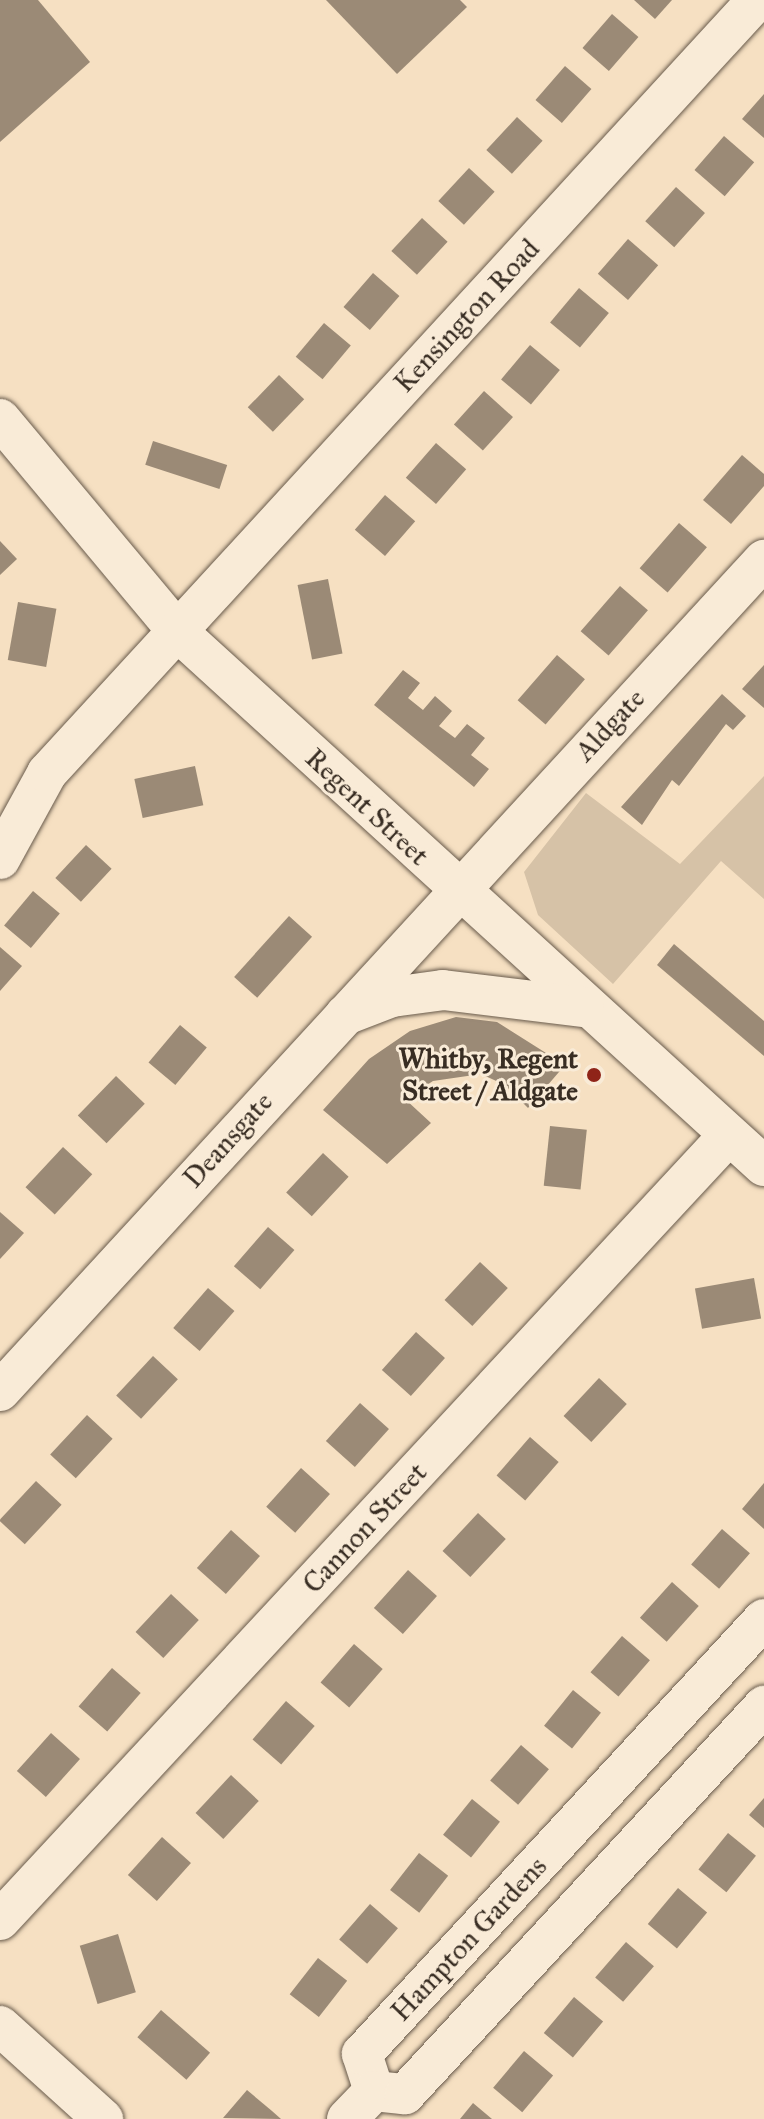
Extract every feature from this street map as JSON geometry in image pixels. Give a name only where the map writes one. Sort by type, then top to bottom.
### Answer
[{"type":"street","name":"Kensington Road","points":[[47,773],[757,0]]},
{"type":"street","name":"Regent Street","points":[[0,419],[177,631],[584,1007],[764,1166]]},
{"type":"street","name":"Aldgate","points":[[457,890],[764,560]]},
{"type":"street","points":[[0,798],[47,773]]},
{"type":"street","points":[[0,859],[47,773]]},
{"type":"street","name":"Deansgate","points":[[0,1391],[457,890]]},
{"type":"street","points":[[341,1016],[392,997],[443,990],[584,1007]]},
{"type":"street","name":"Cannon Street","points":[[0,1920],[729,1135]]},
{"type":"street","name":"Hampton Gardens","points":[[764,1619],[362,2054],[374,2091],[405,2094],[764,1706]]},
{"type":"street","points":[[601,1796],[646,1834]]},
{"type":"street","points":[[0,2026],[103,2119]]},
{"type":"street","points":[[347,2119],[374,2091]]},
{"type":"shaded area","points":[[764,776],[764,899],[721,861],[613,984],[538,915],[524,872],[586,793],[680,864]]},
{"type":"building","points":[[0,0],[38,0],[90,62],[0,142]]},
{"type":"building","points":[[326,0],[460,0],[467,7],[397,74]]},
{"type":"building","points":[[634,0],[672,0],[655,19]]},
{"type":"building","points":[[612,14],[638,37],[609,71],[582,48]]},
{"type":"building","points":[[565,66],[591,89],[562,123],[535,100]]},
{"type":"building","points":[[764,94],[764,138],[742,119]]},
{"type":"building","points":[[517,117],[543,141],[512,174],[486,150]]},
{"type":"building","points":[[724,136],[754,162],[725,196],[694,170]]},
{"type":"building","points":[[469,168],[495,192],[464,225],[438,201]]},
{"type":"building","points":[[676,187],[705,213],[674,247],[645,221]]},
{"type":"building","points":[[422,218],[448,242],[417,275],[391,251]]},
{"type":"building","points":[[628,239],[658,265],[628,300],[598,274]]},
{"type":"building","points":[[373,273],[399,296],[370,330],[343,307]]},
{"type":"building","points":[[579,288],[609,313],[580,348],[550,322]]},
{"type":"building","points":[[324,323],[351,345],[323,379],[296,357]]},
{"type":"building","points":[[530,345],[560,370],[531,405],[501,379]]},
{"type":"building","points":[[279,375],[304,399],[273,432],[248,407]]},
{"type":"building","points":[[484,391],[513,417],[483,451],[454,424]]},
{"type":"building","points":[[153,441],[227,465],[219,489],[145,465]]},
{"type":"building","points":[[436,443],[466,469],[436,504],[406,478]]},
{"type":"building","points":[[742,455],[764,474],[764,486],[731,524],[703,500]]},
{"type":"building","points":[[385,495],[415,521],[385,556],[355,530]]},
{"type":"building","points":[[679,523],[707,547],[668,593],[640,568]]},
{"type":"building","points":[[0,541],[17,559],[0,575]]},
{"type":"building","points":[[328,579],[343,654],[312,660],[298,585]]},
{"type":"building","points":[[620,586],[648,610],[609,656],[581,631]]},
{"type":"building","points":[[18,602],[56,609],[46,667],[8,660]]},
{"type":"building","points":[[557,655],[585,679],[546,725],[518,700]]},
{"type":"building","points":[[764,665],[764,708],[742,689]]},
{"type":"building","points":[[403,670],[420,683],[408,698],[423,710],[435,696],[452,711],[439,726],[455,738],[467,724],[485,738],[471,755],[489,769],[474,787],[374,705]]},
{"type":"building","points":[[722,694],[746,716],[733,730],[726,724],[679,786],[672,780],[642,825],[621,807]]},
{"type":"building","points":[[195,766],[203,805],[143,818],[134,779]]},
{"type":"building","points":[[86,845],[112,869],[81,902],[55,878]]},
{"type":"building","points":[[33,891],[60,913],[31,948],[4,925]]},
{"type":"building","points":[[289,916],[312,937],[257,998],[234,977]]},
{"type":"building","points":[[674,944],[764,1021],[764,1056],[657,965]]},
{"type":"building","points":[[0,947],[22,966],[0,991]]},
{"type":"building","points":[[456,1017],[497,1022],[565,1065],[528,1108],[505,1085],[481,1074],[433,1081],[405,1099],[431,1123],[387,1164],[323,1110],[369,1059],[410,1031]]},
{"type":"building","points":[[180,1025],[207,1047],[175,1085],[149,1063]]},
{"type":"building","points":[[116,1076],[145,1104],[107,1143],[78,1116]]},
{"type":"building","points":[[550,1126],[587,1130],[581,1190],[544,1186]]},
{"type":"building","points":[[63,1147],[92,1174],[55,1215],[25,1187]]},
{"type":"building","points":[[323,1153],[349,1177],[312,1216],[286,1192]]},
{"type":"building","points":[[0,1212],[24,1233],[0,1259]]},
{"type":"building","points":[[268,1227],[294,1250],[260,1289],[234,1266]]},
{"type":"building","points":[[480,1262],[508,1288],[472,1326],[445,1300]]},
{"type":"building","points":[[754,1278],[761,1318],[702,1329],[695,1288]]},
{"type":"building","points":[[208,1288],[234,1311],[200,1351],[173,1328]]},
{"type":"building","points":[[416,1332],[445,1358],[411,1396],[382,1370]]},
{"type":"building","points":[[153,1356],[178,1379],[141,1419],[116,1395]]},
{"type":"building","points":[[599,1378],[627,1404],[591,1442],[564,1416]]},
{"type":"building","points":[[360,1403],[389,1429],[355,1467],[326,1441]]},
{"type":"building","points":[[87,1415],[113,1439],[76,1478],[50,1454]]},
{"type":"building","points":[[530,1437],[559,1462],[525,1500],[497,1475]]},
{"type":"building","points":[[301,1468],[330,1494],[295,1533],[266,1507]]},
{"type":"building","points":[[36,1481],[62,1505],[25,1544],[0,1520]]},
{"type":"building","points":[[764,1483],[764,1529],[742,1509]]},
{"type":"building","points":[[478,1513],[506,1539],[470,1577],[443,1551]]},
{"type":"building","points":[[722,1529],[750,1553],[719,1589],[691,1564]]},
{"type":"building","points":[[231,1530],[260,1556],[226,1594],[197,1568]]},
{"type":"building","points":[[408,1570],[437,1596],[403,1634],[374,1608]]},
{"type":"building","points":[[672,1582],[699,1606],[667,1642],[640,1618]]},
{"type":"building","points":[[171,1594],[199,1620],[163,1658],[136,1632]]},
{"type":"building","points":[[622,1636],[650,1660],[618,1697],[591,1672]]},
{"type":"building","points":[[354,1644],[383,1669],[349,1707],[321,1682]]},
{"type":"building","points":[[112,1668],[141,1693],[107,1731],[79,1706]]},
{"type":"building","points":[[573,1690],[601,1713],[572,1748],[544,1726]]},
{"type":"building","points":[[286,1701],[315,1726],[281,1764],[253,1739]]},
{"type":"building","points":[[51,1733],[80,1759],[46,1797],[17,1771]]},
{"type":"building","points":[[521,1745],[549,1769],[518,1805],[490,1780]]},
{"type":"building","points":[[231,1775],[259,1801],[223,1839],[196,1813]]},
{"type":"building","points":[[764,1798],[764,1828],[749,1815]]},
{"type":"building","points":[[472,1799],[500,1822],[471,1857],[443,1835]]},
{"type":"building","points":[[728,1833],[756,1856],[726,1892],[698,1870]]},
{"type":"building","points":[[162,1837],[191,1863],[157,1901],[128,1875]]},
{"type":"building","points":[[419,1853],[448,1876],[419,1913],[390,1890]]},
{"type":"building","points":[[678,1888],[707,1912],[677,1948],[648,1924]]},
{"type":"building","points":[[370,1904],[398,1928],[367,1964],[339,1939]]},
{"type":"building","points":[[118,1934],[136,1992],[98,2004],[80,1946]]},
{"type":"building","points":[[626,1942],[654,1966],[623,2002],[595,1977]]},
{"type":"building","points":[[318,1958],[347,1981],[319,2017],[290,1994]]},
{"type":"building","points":[[574,1997],[603,2021],[573,2057],[544,2033]]},
{"type":"building","points":[[161,2010],[210,2053],[186,2080],[137,2037]]},
{"type":"building","points":[[524,2051],[553,2075],[522,2112],[493,2088]]},
{"type":"building","points":[[247,2090],[272,2111],[281,2119],[223,2118]]},
{"type":"building","points":[[473,2103],[492,2119],[460,2119]]},
{"type":"place","name":"Whitby, Regent Street / Aldgate","points":[[594,1075]]}]
